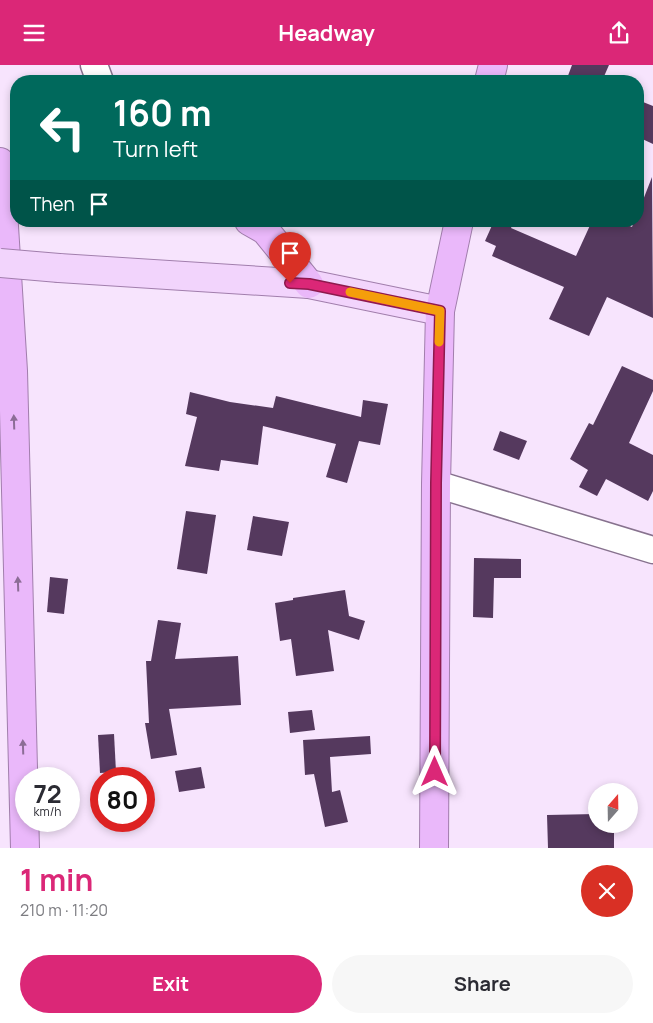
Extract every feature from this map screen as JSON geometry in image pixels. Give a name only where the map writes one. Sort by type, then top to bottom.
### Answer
[{"type":"highway","points":[[0,162],[13,371],[25,848]]},
{"type":"highway","points":[[259,227],[265,230],[309,284]]},
{"type":"highway","points":[[434,848],[436,483],[440,311],[458,227]]},
{"type":"main road","points":[[0,263],[309,284],[440,311]]},
{"type":"street","points":[[436,483],[653,550]]},
{"type":"building","points":[[572,65],[609,65],[605,75],[568,75]]},
{"type":"building","points":[[644,102],[653,106],[653,144],[644,140]]},
{"type":"building","points":[[652,177],[653,318],[607,297],[589,336],[549,319],[564,287],[492,256],[496,246],[485,241],[491,227],[511,227],[576,256],[589,227],[644,227],[644,198]]},
{"type":"building","points":[[622,366],[653,380],[653,391],[629,443],[653,455],[653,491],[648,501],[606,479],[597,496],[579,487],[588,470],[570,459],[589,423],[593,425]]},
{"type":"building","points":[[190,392],[230,402],[273,408],[276,396],[361,417],[363,400],[388,404],[380,445],[359,441],[347,483],[326,477],[336,444],[263,426],[258,465],[221,460],[219,471],[185,466],[197,417],[186,414]]},
{"type":"building","points":[[500,431],[527,441],[519,460],[493,450]]},
{"type":"building","points":[[186,511],[216,515],[207,574],[177,569]]},
{"type":"building","points":[[253,516],[289,522],[282,556],[247,550]]},
{"type":"building","points":[[474,558],[521,559],[521,578],[494,578],[493,618],[473,617]]},
{"type":"building","points":[[50,577],[68,579],[64,614],[47,612]]},
{"type":"building","points":[[345,590],[349,616],[365,621],[359,640],[328,630],[334,671],[296,676],[291,639],[280,641],[275,603],[293,600],[293,598]]},
{"type":"building","points":[[158,620],[181,623],[175,659],[238,656],[241,705],[169,709],[177,755],[151,759],[145,723],[149,723],[146,661],[151,661]]},
{"type":"building","points":[[312,710],[315,730],[290,733],[288,712]]},
{"type":"building","points":[[114,734],[116,767],[100,767],[98,735]]},
{"type":"building","points":[[370,736],[371,754],[330,757],[332,792],[340,790],[348,822],[325,827],[314,774],[305,775],[303,740]]},
{"type":"building","points":[[201,767],[205,788],[179,792],[175,771]]},
{"type":"building","points":[[588,814],[588,833],[614,833],[614,848],[548,848],[547,815]]},
{"type":"slow traffic","points":[[350,292],[440,311],[439,342]]},
{"type":"route","points":[[290,283],[309,284],[440,311],[436,483],[435,772]]}]
